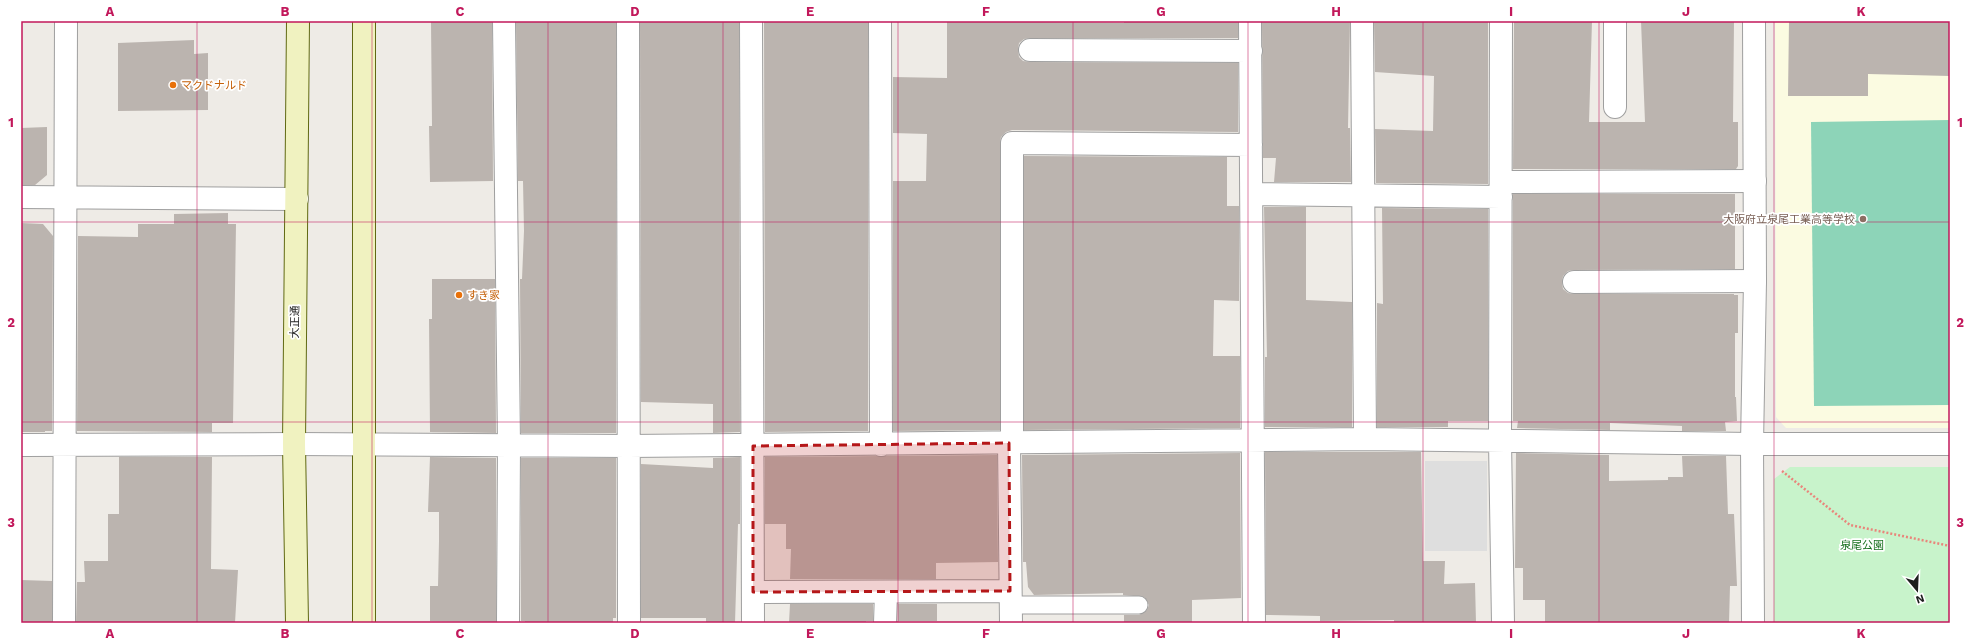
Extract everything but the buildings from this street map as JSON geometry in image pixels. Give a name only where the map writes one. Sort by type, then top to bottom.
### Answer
[{"type":"main road","name":"大正通","points":[[297,623],[294,444],[298,21]]},
{"type":"main road","points":[[364,21],[364,623]]},
{"type":"street","points":[[64,623],[66,21]]},
{"type":"street","points":[[504,21],[509,445],[508,623]]},
{"type":"street","points":[[628,21],[629,623]]},
{"type":"street","points":[[751,21],[753,623]]},
{"type":"street","points":[[880,21],[881,445]]},
{"type":"street","points":[[1250,21],[1254,440],[1254,623]]},
{"type":"street","points":[[1362,21],[1362,195],[1365,440]]},
{"type":"street","points":[[1501,21],[1500,441],[1503,623]]},
{"type":"street","points":[[1615,21],[1615,107]]},
{"type":"street","points":[[1753,623],[1752,444],[1755,281],[1754,21]]},
{"type":"street","points":[[1030,50],[1251,51]]},
{"type":"street","points":[[753,592],[886,592],[1011,606],[1010,443],[1012,143],[1251,145]]},
{"type":"street","points":[[1252,194],[1362,195],[1755,181]]},
{"type":"street","points":[[21,197],[297,199]]},
{"type":"street","points":[[1574,282],[1755,281]]},
{"type":"street","points":[[21,445],[364,444],[753,446],[1254,440],[1950,444]]},
{"type":"street","points":[[885,623],[886,592]]},
{"type":"lane","points":[[1011,606],[1139,605]]},
{"type":"path","points":[[1776,467],[1850,525],[1950,546]]},
{"type":"highlighted area","points":[[1009,443],[1010,591],[753,592],[753,446]]},
{"type":"shaded area","name":"大阪府立泉尾工業高等学校","points":[[1775,21],[1950,21],[1950,428],[1786,428],[1776,417]]},
{"type":"shaded area","points":[[1425,461],[1487,461],[1487,551],[1425,551]]},
{"type":"green space","points":[[1950,120],[1950,405],[1814,406],[1811,122]]},
{"type":"green space","name":"泉尾公園","points":[[1790,467],[1950,467],[1950,623],[1774,623],[1774,479]]},
{"type":"place","name":"マクドナルド","points":[[173,85]]},
{"type":"place","name":"大阪府立泉尾工業高等学校","points":[[1863,219]]},
{"type":"place","name":"すき家","points":[[459,295]]}]
